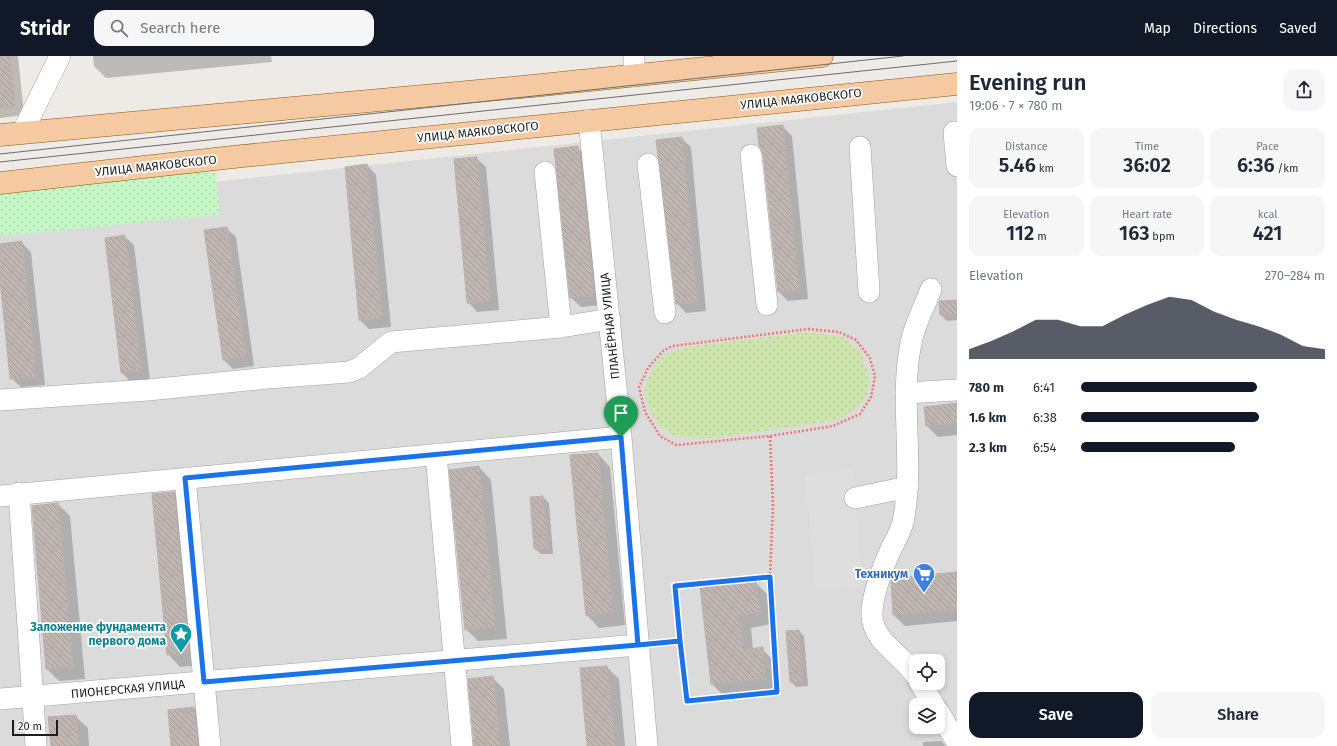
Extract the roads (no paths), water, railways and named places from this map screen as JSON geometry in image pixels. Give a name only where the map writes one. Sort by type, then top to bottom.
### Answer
[{"type":"main road","points":[[0,135],[634,66],[822,56]]},
{"type":"main road","name":"УЛИЦА МАЯКОВСКОГО","points":[[0,183],[589,120],[957,84]]},
{"type":"street","points":[[22,133],[60,56]]},
{"type":"street","name":"ПЛАНЁРНАЯ УЛИЦА","points":[[589,120],[621,437],[647,746]]},
{"type":"street","points":[[954,132],[957,166]]},
{"type":"street","points":[[860,147],[869,292]]},
{"type":"street","points":[[751,155],[767,305]]},
{"type":"street","points":[[648,164],[665,313]]},
{"type":"street","points":[[545,172],[561,327]]},
{"type":"street","points":[[909,665],[879,637],[872,617],[877,589],[885,562],[903,524],[908,486],[906,393],[911,342],[931,289]]},
{"type":"street","points":[[0,400],[148,390],[268,378],[350,372],[359,368],[391,342],[561,327],[610,319]]},
{"type":"street","points":[[906,393],[957,390]]},
{"type":"street","points":[[36,746],[10,495],[621,437]]},
{"type":"street","points":[[436,454],[453,661],[462,746]]},
{"type":"street","points":[[185,478],[210,746]]},
{"type":"street","points":[[855,498],[908,486]]},
{"type":"street","name":"ПИОНЕРСКАЯ УЛИЦА","points":[[0,699],[638,645]]},
{"type":"street","points":[[945,722],[957,742]]},
{"type":"tram line","points":[[0,154],[903,56]]},
{"type":"tram line","points":[[0,162],[957,61]]},
{"type":"place","name":"Техникум","points":[[924,594]]},
{"type":"place","name":"Заложение фундамента первого дома","points":[[181,654]]}]
